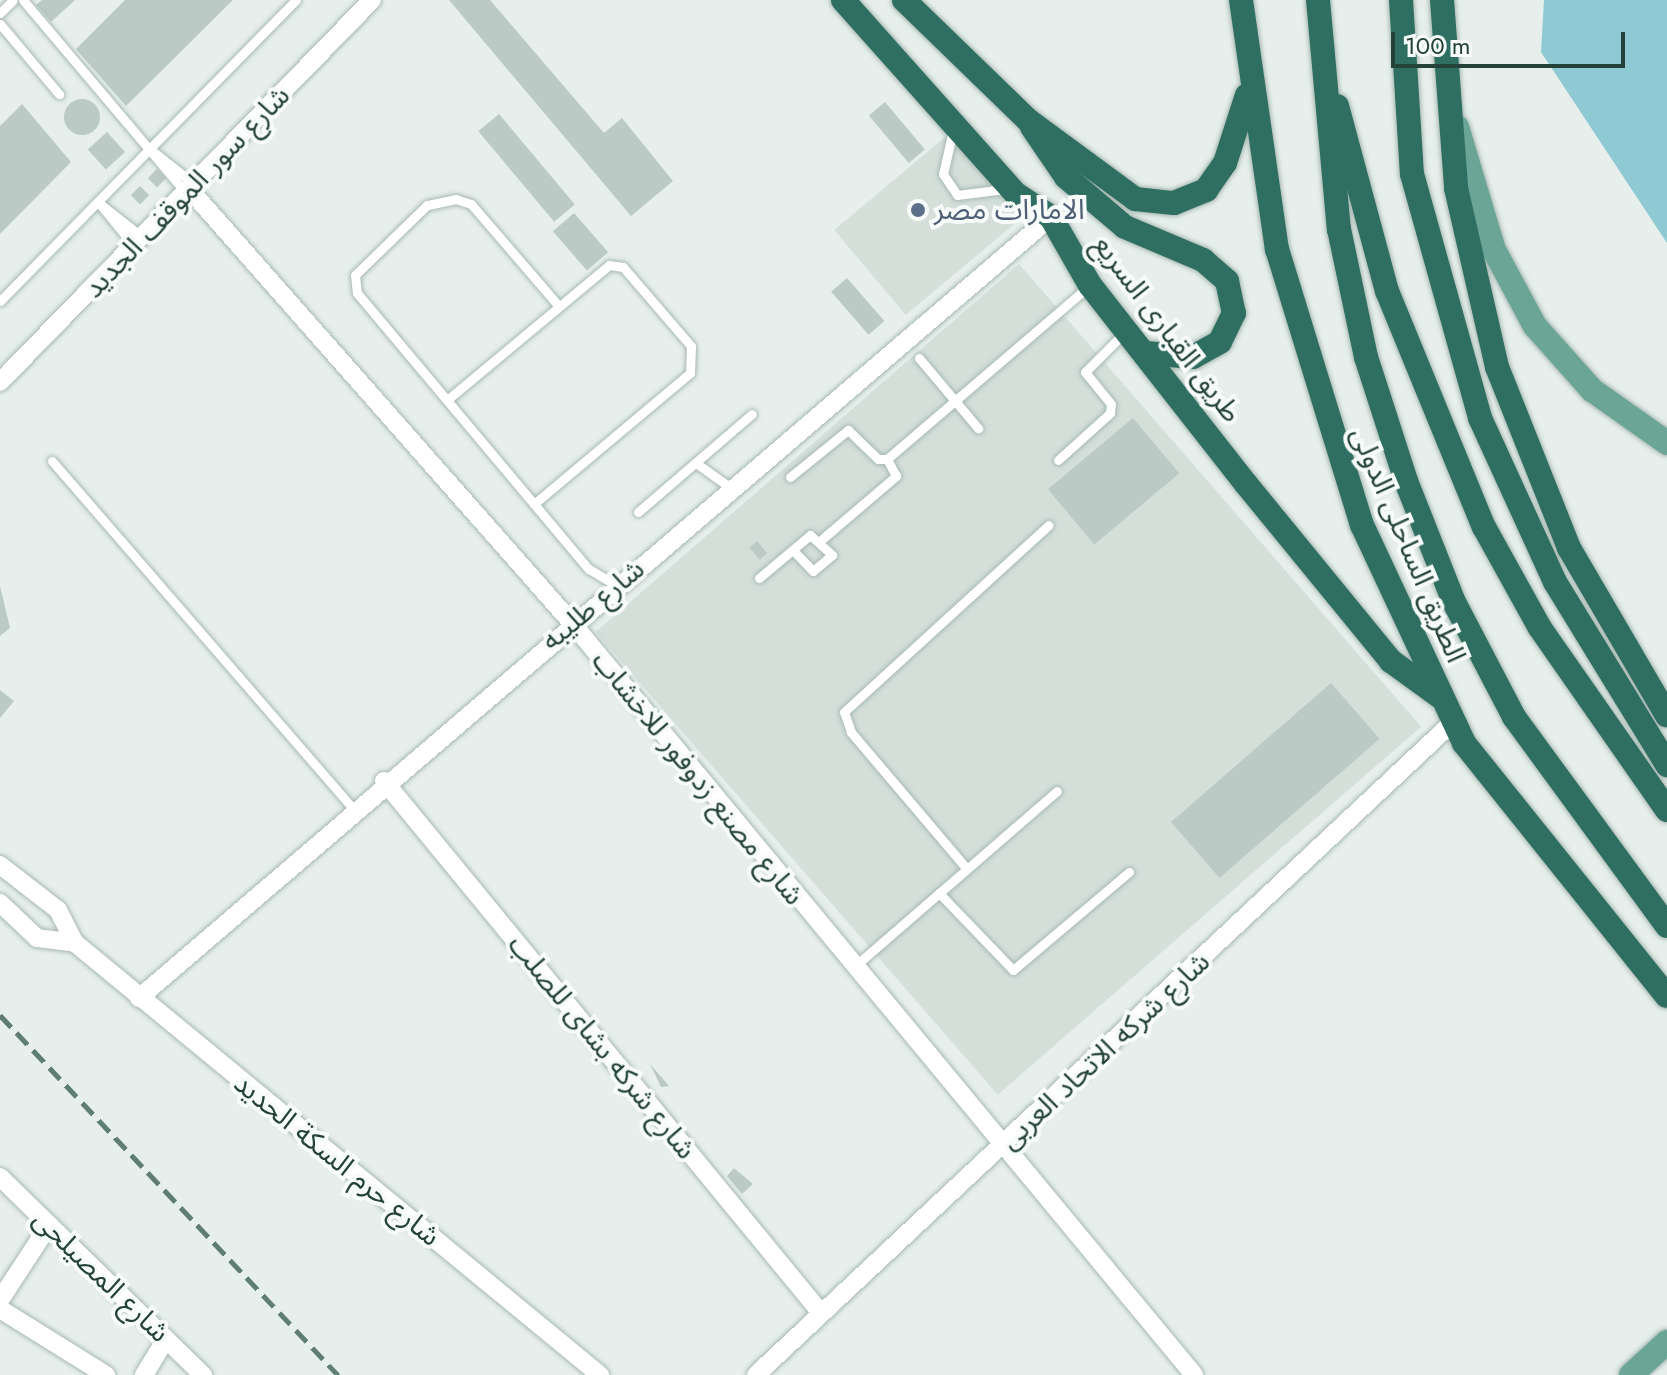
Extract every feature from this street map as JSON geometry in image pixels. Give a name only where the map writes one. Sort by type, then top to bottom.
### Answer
[{"type":"highway","name":"طريق القبارى السريع","points":[[843,0],[1016,194],[1051,217],[1090,285],[1391,661],[1439,696]]},
{"type":"highway","name":"طريق القبارى السريع","points":[[904,0],[1029,121],[1123,193],[1174,203],[1206,190],[1221,173],[1248,89]]},
{"type":"highway","name":"الطريق الساحلى الدولى","points":[[1241,0],[1248,89],[1277,249],[1322,414],[1362,525],[1452,723],[1504,800],[1667,996]]},
{"type":"highway","points":[[1401,0],[1412,174],[1480,418],[1555,582],[1667,765]]},
{"type":"highway","points":[[1442,0],[1448,96],[1464,240],[1497,367],[1557,524],[1667,716]]},
{"type":"highway","points":[[1318,6],[1372,243],[1458,471],[1540,628],[1667,810]]},
{"type":"highway","name":"الطريق الساحلى الدولى","points":[[1318,6],[1330,165],[1351,293],[1384,419],[1429,542],[1514,717],[1667,926]]},
{"type":"highway","points":[[1029,121],[1051,160],[1094,202],[1137,235],[1203,260],[1227,281],[1234,313],[1220,342],[1193,357],[1145,353]]},
{"type":"main road","points":[[1448,96],[1484,223],[1519,301],[1592,390],[1667,443]]},
{"type":"main road","points":[[1631,1375],[1667,1342]]},
{"type":"street","name":"شارع سور الموقف الجديد","points":[[0,382],[192,191],[372,0]]},
{"type":"street","name":"شارع مصنع زدوفور للاخشاب","points":[[192,191],[572,623],[853,968],[1194,1375]]},
{"type":"street","name":"شارع طليبه","points":[[139,998],[384,781],[1051,217]]},
{"type":"street","name":"شارع شركه الاتحاد العربى","points":[[756,1375],[1005,1146],[1452,723]]},
{"type":"street","name":"شارع شركه بشاى للصلب","points":[[384,781],[821,1313]]},
{"type":"street","name":"شارع حرم السكة الحديد","points":[[0,865],[58,910],[75,943],[139,998],[600,1375]]},
{"type":"street","points":[[0,903],[37,938],[75,943]]},
{"type":"street","name":"شارع المصيلحى","points":[[2,1183],[203,1375]]},
{"type":"street","points":[[0,1300],[49,1225]]},
{"type":"street","points":[[0,1309],[106,1375]]},
{"type":"street","points":[[144,1375],[166,1339]]},
{"type":"lane","points":[[0,13],[13,0]]},
{"type":"lane","points":[[23,0],[150,149],[192,191]]},
{"type":"lane","points":[[0,301],[296,0]]},
{"type":"lane","points":[[0,24],[59,94]]},
{"type":"lane","points":[[951,119],[953,144],[943,174],[957,195],[995,188],[1016,194]]},
{"type":"lane","points":[[557,304],[471,204],[441,199],[427,205],[359,267],[354,284],[589,569],[617,586]]},
{"type":"lane","points":[[99,203],[139,243]]},
{"type":"lane","points":[[447,400],[602,268],[623,267],[691,346],[694,364],[534,504]]},
{"type":"lane","points":[[790,477],[848,430],[878,459],[887,459],[1090,285]]},
{"type":"lane","points":[[1058,460],[1110,413],[1086,369],[1126,331]]},
{"type":"lane","points":[[919,358],[978,428]]},
{"type":"lane","points":[[638,512],[752,414]]},
{"type":"lane","points":[[821,540],[896,476],[887,459]]},
{"type":"lane","points":[[52,461],[353,808]]},
{"type":"lane","points":[[696,463],[731,488]]},
{"type":"lane","points":[[967,869],[851,732],[844,712],[1049,525]]},
{"type":"lane","points":[[759,578],[810,535],[821,540],[832,555],[816,570],[793,550]]},
{"type":"lane","points":[[853,968],[1057,791]]},
{"type":"lane","points":[[939,893],[1013,970],[1129,872]]},
{"type":"shaded area","points":[[950,133],[1021,218],[906,315],[834,230]]},
{"type":"shaded area","points":[[1019,264],[1421,727],[998,1095],[596,632]]},
{"type":"water","points":[[1544,0],[1667,0],[1667,243],[1541,52]]},
{"type":"building","points":[[42,0],[75,0],[51,22],[36,5]]},
{"type":"building","points":[[125,0],[233,0],[126,106],[76,49]]},
{"type":"building","points":[[449,0],[490,0],[604,133],[622,118],[673,181],[631,216]]},
{"type":"building","points":[[82,99],[95,104],[100,117],[95,130],[82,135],[69,130],[64,117],[69,104]]},
{"type":"building","points":[[885,102],[925,149],[909,163],[869,115]]},
{"type":"building","points":[[22,104],[71,162],[0,234],[0,126]]},
{"type":"building","points":[[499,114],[575,204],[554,222],[478,131]]},
{"type":"building","points":[[107,132],[125,152],[106,169],[88,149]]},
{"type":"building","points":[[157,169],[166,178],[157,187],[148,178]]},
{"type":"building","points":[[140,186],[149,195],[140,204],[131,195]]},
{"type":"building","points":[[574,213],[608,252],[587,271],[553,231]]},
{"type":"building","points":[[847,278],[884,321],[869,335],[831,292]]},
{"type":"building","points":[[1133,418],[1179,473],[1094,545],[1048,489]]},
{"type":"building","points":[[757,541],[767,553],[760,560],[749,547]]},
{"type":"building","points":[[0,586],[10,628],[0,636]]},
{"type":"building","points":[[1331,683],[1380,739],[1220,878],[1171,822]]},
{"type":"building","points":[[0,690],[14,701],[0,718]]},
{"type":"building","points":[[650,1064],[669,1086],[661,1087]]},
{"type":"building","points":[[734,1168],[753,1184],[742,1194],[727,1176]]},
{"type":"railway","points":[[0,1015],[338,1375]]},
{"type":"place","name":"الامارات مصر","points":[[918,210]]}]
